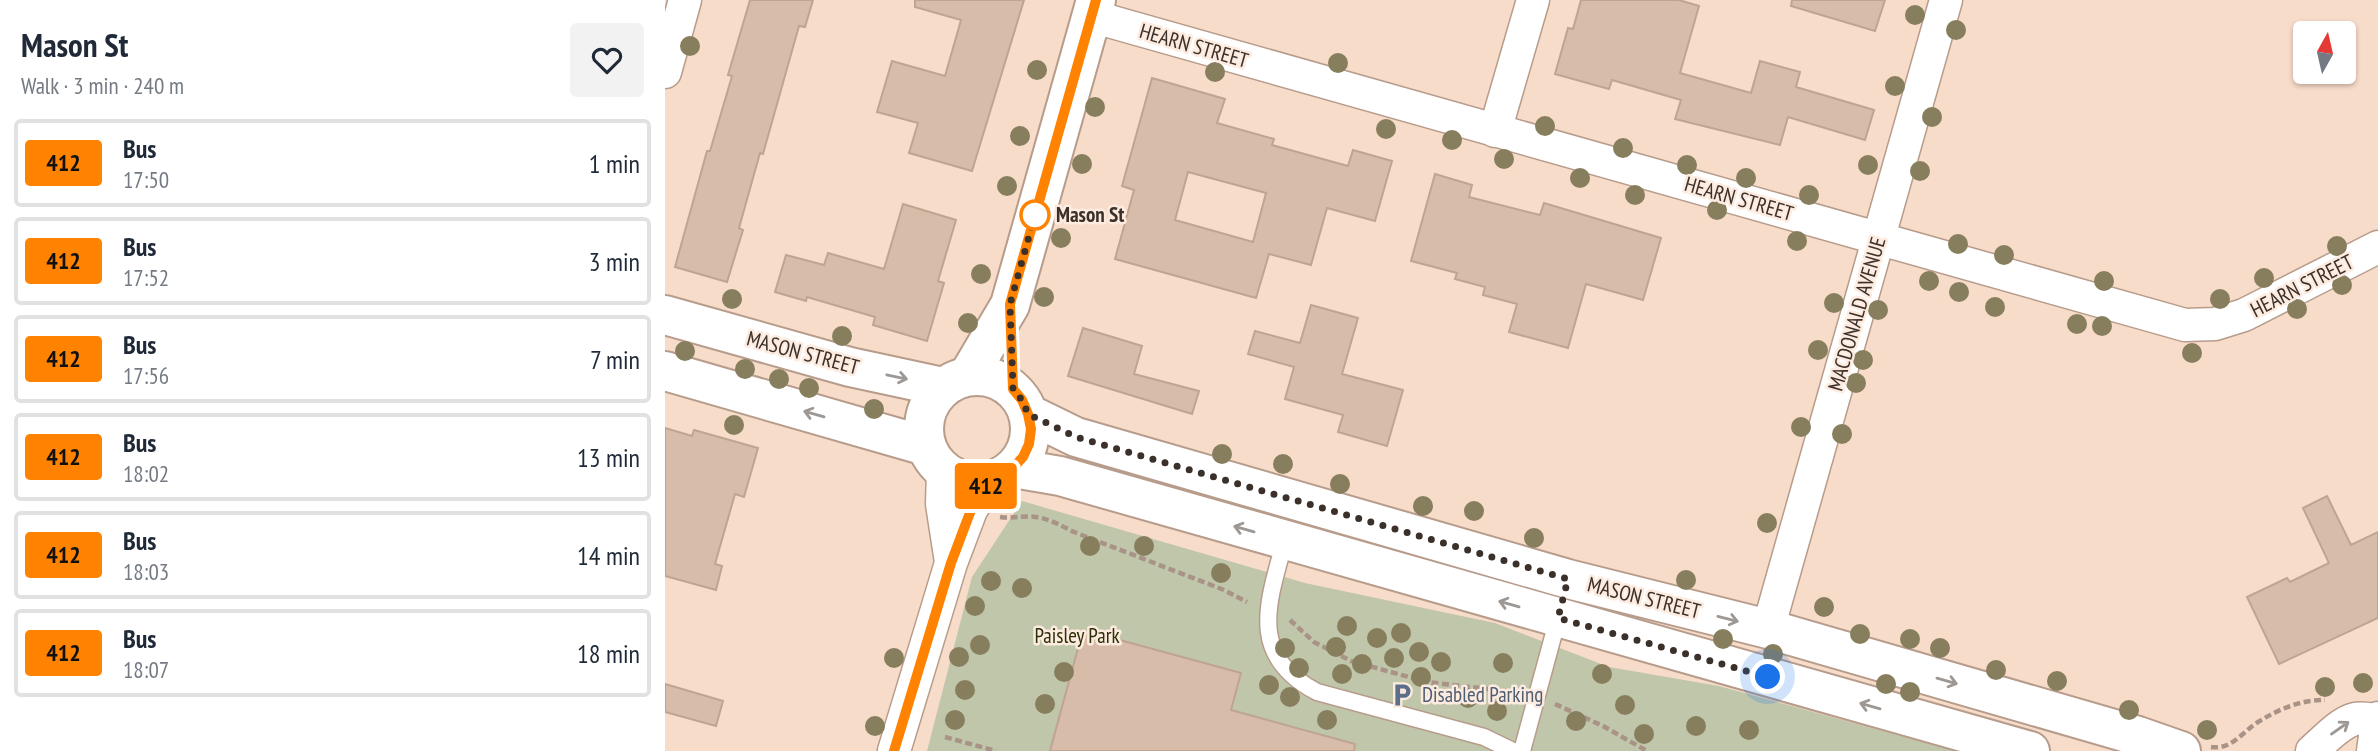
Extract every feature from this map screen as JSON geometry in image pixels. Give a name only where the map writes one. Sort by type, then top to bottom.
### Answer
[{"type":"street","points":[[665,72],[685,0]]},
{"type":"street","points":[[1495,131],[1533,0]]},
{"type":"street","name":"MACDONALD AVENUE","points":[[1768,629],[1946,0]]},
{"type":"street","points":[[951,563],[935,458],[923,430],[925,414],[932,399],[956,381],[1010,304],[1093,8]]},
{"type":"street","name":"HEARN STREET","points":[[1093,8],[1495,131],[2185,325],[2215,324],[2244,315],[2378,247]]},
{"type":"street","points":[[894,751],[951,563],[971,510],[997,488],[1023,457],[1029,444],[1031,429],[1021,402],[1010,304]]},
{"type":"street","name":"MASON STREET","points":[[665,315],[850,367],[956,381]]},
{"type":"street","points":[[665,371],[935,458],[965,480],[997,488]]},
{"type":"street","points":[[956,381],[984,375],[999,380],[1021,402]]},
{"type":"street","name":"MASON STREET","points":[[1021,402],[1076,437],[1568,579],[1768,629],[2138,736],[2192,749]]},
{"type":"street","name":"MASON STREET","points":[[997,488],[1060,476],[2030,751]]},
{"type":"street","points":[[1558,618],[1568,579]]},
{"type":"street","points":[[2312,751],[2353,719],[2376,719],[2373,751]]},
{"type":"lane","points":[[1285,540],[1271,590],[1266,625],[1278,657],[1299,682],[1317,692],[1484,737],[1513,751]]},
{"type":"lane","points":[[1522,751],[1558,618]]},
{"type":"path","points":[[997,488],[1013,519],[1033,516],[1053,521],[1074,532],[1224,590],[1251,604]]},
{"type":"path","points":[[1284,614],[1314,642],[1351,661],[1427,682],[1514,692]]},
{"type":"path","points":[[2192,749],[2229,746],[2256,723],[2295,704],[2311,700],[2338,702]]},
{"type":"path","points":[[1555,704],[1603,726],[1647,751]]},
{"type":"path","points":[[945,737],[996,751]]},
{"type":"green space","name":"Paisley Park","points":[[1022,501],[1305,583],[1495,623],[1609,667],[1719,686],[1955,751],[927,751],[972,577]]},
{"type":"building","points":[[750,0],[813,0],[805,27],[799,26],[763,154],[760,153],[739,228],[743,230],[727,282],[675,267],[707,151],[710,151],[732,76],[728,75]]},
{"type":"building","points":[[915,0],[1024,0],[972,171],[909,153],[918,123],[877,112],[892,61],[945,76],[961,20],[915,7]]},
{"type":"building","points":[[1581,0],[1679,0],[1699,6],[1680,73],[1751,93],[1760,61],[1800,72],[1796,87],[1874,110],[1865,140],[1788,117],[1780,145],[1675,119],[1681,100],[1612,80],[1609,89],[1555,74],[1568,28],[1573,29]]},
{"type":"building","points":[[1792,0],[1885,0],[1875,31],[1791,6]]},
{"type":"building","points":[[1152,78],[1225,99],[1217,123],[1274,139],[1272,145],[1348,166],[1353,150],[1392,161],[1375,221],[1327,208],[1311,265],[1269,254],[1256,298],[1115,259],[1134,190],[1122,186]],"holes":[[[1188,172],[1266,193],[1253,242],[1175,220]]]},
{"type":"building","points":[[1435,174],[1472,185],[1469,197],[1540,215],[1544,203],[1661,238],[1643,300],[1586,284],[1568,348],[1509,332],[1517,304],[1483,295],[1485,287],[1455,279],[1457,273],[1411,261]]},
{"type":"building","points":[[903,204],[956,220],[938,281],[944,283],[927,341],[873,325],[875,317],[807,297],[806,301],[775,292],[786,255],[824,265],[828,253],[884,269]]},
{"type":"building","points":[[1311,305],[1358,318],[1342,374],[1403,390],[1387,446],[1338,432],[1343,415],[1285,399],[1294,367],[1248,354],[1255,331],[1300,343]]},
{"type":"building","points":[[1083,328],[1142,346],[1134,374],[1199,391],[1192,414],[1068,376]]},
{"type":"building","points":[[665,428],[692,436],[694,430],[758,448],[744,497],[735,494],[715,564],[722,566],[716,590],[665,576]]},
{"type":"building","points":[[2327,496],[2351,545],[2378,532],[2378,618],[2279,664],[2247,597],[2287,578],[2290,582],[2329,563],[2303,508]]},
{"type":"building","points":[[1083,630],[1241,673],[1231,710],[1355,744],[1354,751],[1050,751]]},
{"type":"building","points":[[665,684],[723,701],[716,726],[665,712]]},
{"type":"bus line","name":"412","points":[[894,751],[951,563],[971,510],[989,481],[1013,468],[1023,457],[1029,444],[1031,429],[1028,414],[1013,389],[1010,304],[1096,0]]},
{"type":"place","name":"Mason St","points":[[1035,215]]},
{"type":"place","name":"Disabled Parking","points":[[1402,695]]},
{"type":"route","points":[[1035,215],[1010,304],[1013,389],[1028,414],[1076,437],[1568,579],[1558,618],[1768,677]]}]
